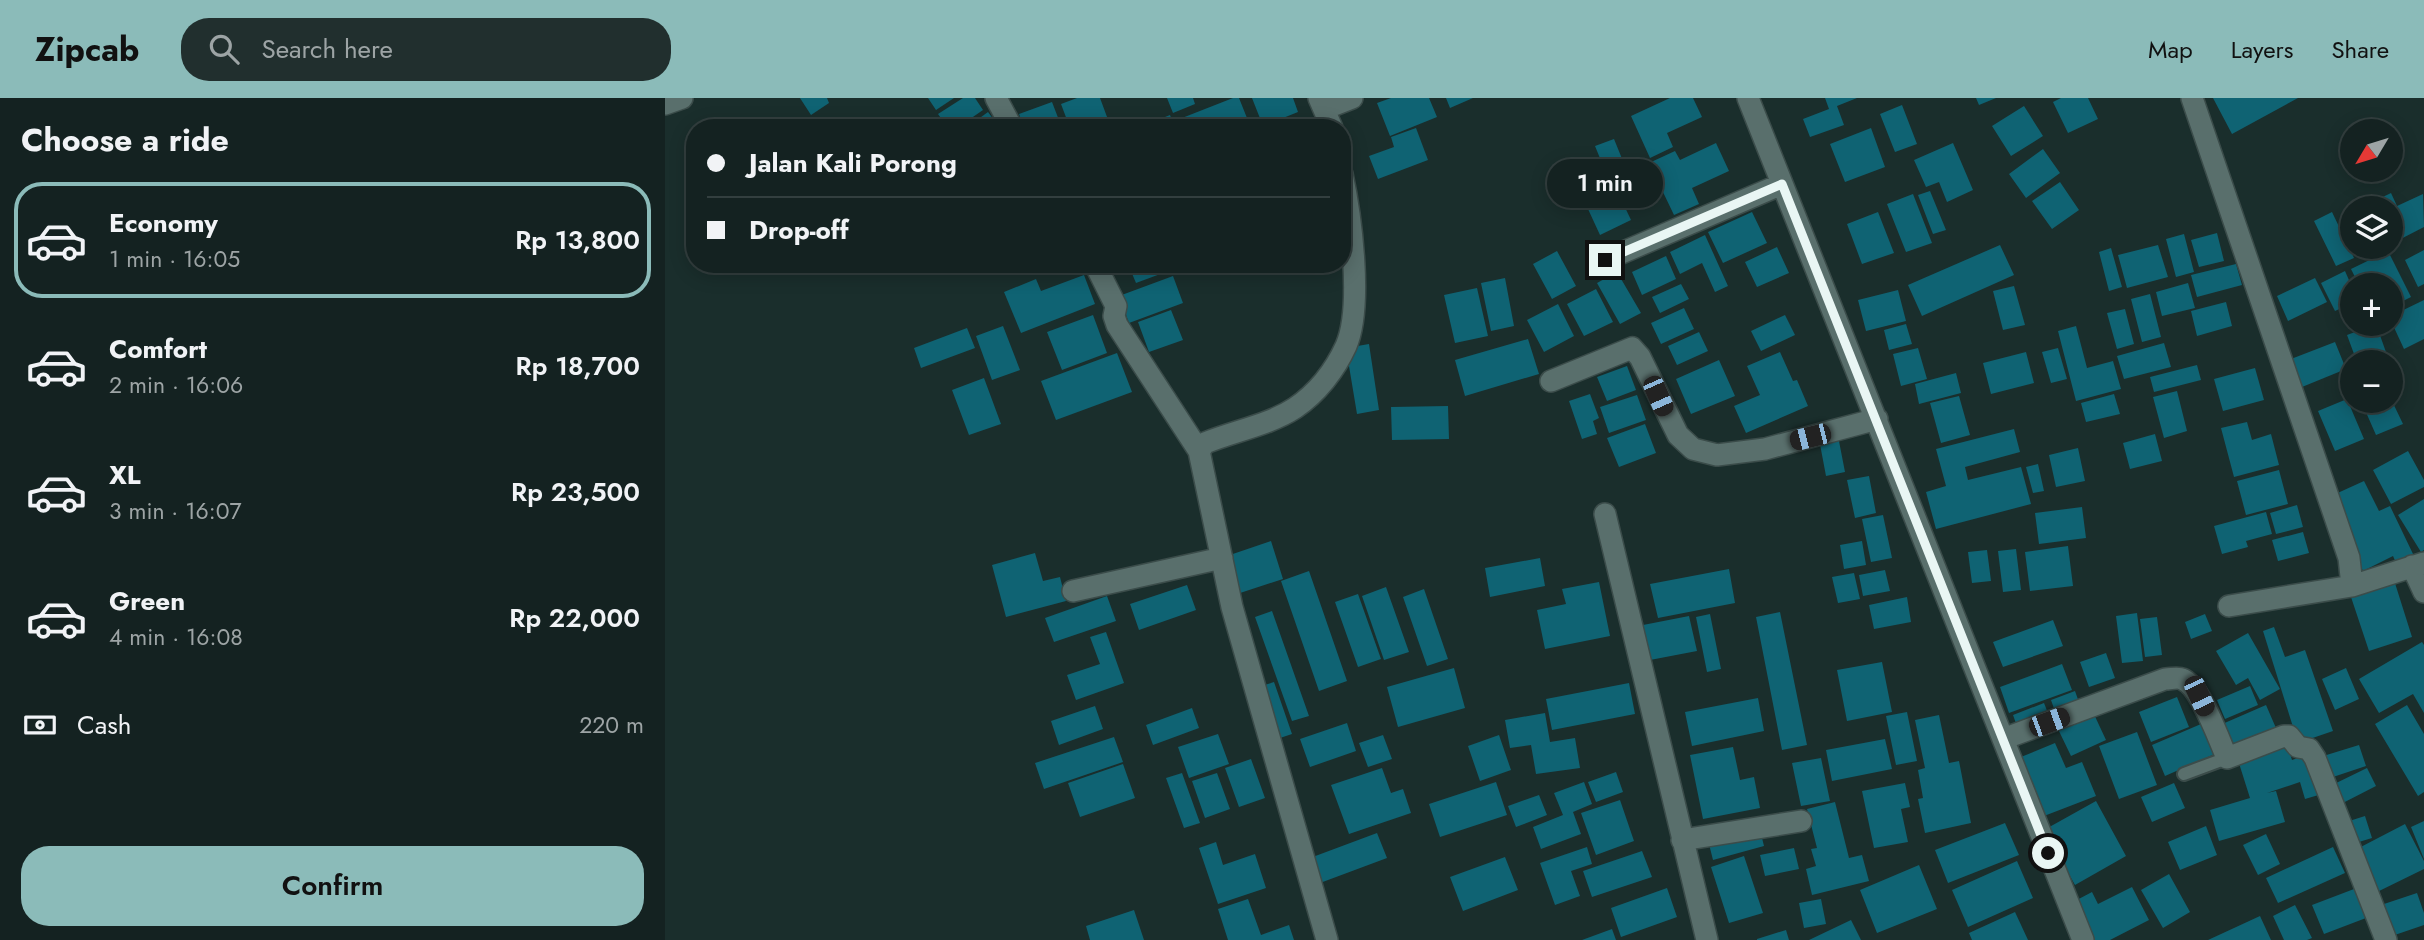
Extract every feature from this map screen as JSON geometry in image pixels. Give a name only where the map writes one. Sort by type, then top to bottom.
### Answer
[{"type":"street","points":[[665,104],[682,98]]},
{"type":"street","points":[[996,98],[1007,119]]},
{"type":"street","points":[[1325,111],[1352,98]]},
{"type":"street","points":[[1748,98],[2084,940]]},
{"type":"street","points":[[2192,98],[2349,558],[2351,583]]},
{"type":"street","points":[[1605,260],[1782,184]]},
{"type":"street","points":[[1199,451],[1205,443],[1294,409],[1331,373],[1347,343],[1354,300],[1351,215]]},
{"type":"street","points":[[1100,273],[1116,306],[1114,316],[1118,326],[1199,451],[1232,607],[1327,940]]},
{"type":"street","points":[[1551,381],[1632,348],[1640,357],[1678,435],[1693,449],[1717,455],[1765,449],[1877,419]]},
{"type":"street","points":[[1605,514],[1707,940]]},
{"type":"street","points":[[1073,591],[1222,558]]},
{"type":"street","points":[[2229,606],[2351,583],[2418,564],[2424,592]]},
{"type":"street","points":[[2003,739],[2165,679],[2181,678],[2190,684],[2199,696],[2227,758],[2284,736],[2289,736],[2298,747],[2309,749],[2315,758],[2386,940]]},
{"type":"street","points":[[1682,840],[1801,821]]},
{"type":"lane","points":[[2184,774],[2227,758]]},
{"type":"building","points":[[800,98],[827,98],[829,103],[811,115]]},
{"type":"building","points":[[928,98],[954,98],[936,110]]},
{"type":"building","points":[[963,98],[975,98],[983,110],[970,119],[942,119],[938,114]]},
{"type":"building","points":[[1077,98],[1100,98],[1108,119],[1067,119],[1061,104]]},
{"type":"building","points":[[1167,98],[1193,98],[1195,104],[1173,113]]},
{"type":"building","points":[[1239,98],[1247,118],[1182,119]]},
{"type":"building","points":[[1252,98],[1293,98],[1298,112],[1280,119],[1260,119]]},
{"type":"building","points":[[1391,98],[1429,98],[1437,117],[1390,136],[1377,103]]},
{"type":"building","points":[[1446,98],[1473,98],[1450,108]]},
{"type":"building","points":[[1670,98],[1693,98],[1702,117],[1667,133],[1673,147],[1650,158],[1631,116]]},
{"type":"building","points":[[1825,98],[1857,98],[1837,106],[1844,125],[1810,137],[1803,119],[1829,109]]},
{"type":"building","points":[[1976,98],[1996,98],[1979,105]]},
{"type":"building","points":[[2061,98],[2088,98],[2098,119],[2068,133],[2053,102]]},
{"type":"building","points":[[2213,98],[2298,98],[2232,134]]},
{"type":"building","points":[[1052,102],[1059,119],[1021,119],[1019,114]]},
{"type":"building","points":[[1902,105],[1917,144],[1895,152],[1880,114]]},
{"type":"building","points":[[2024,106],[2043,136],[2011,156],[1992,126]]},
{"type":"building","points":[[988,112],[993,119],[978,119]]},
{"type":"building","points":[[1416,128],[1428,160],[1378,179],[1369,156],[1394,147],[1391,137]]},
{"type":"building","points":[[1871,128],[1885,167],[1845,182],[1830,144]]},
{"type":"building","points":[[1614,139],[1627,171],[1608,178],[1595,146]]},
{"type":"building","points":[[1716,143],[1729,171],[1692,188],[1699,204],[1674,215],[1649,163],[1675,151],[1680,160]]},
{"type":"building","points":[[1953,143],[1973,190],[1947,202],[1939,182],[1926,187],[1914,160]]},
{"type":"building","points":[[2043,149],[2060,173],[2026,198],[2009,174]]},
{"type":"building","points":[[1613,182],[1631,220],[1600,235],[1582,196]]},
{"type":"building","points":[[2060,182],[2079,210],[2052,229],[2032,201]]},
{"type":"building","points":[[1930,191],[1946,230],[1933,234],[1918,195]]},
{"type":"building","points":[[1913,194],[1932,243],[1906,252],[1887,204]]},
{"type":"building","points":[[2423,194],[2424,227],[2403,238],[2403,203]]},
{"type":"building","points":[[1752,212],[1767,243],[1723,263],[1708,232]]},
{"type":"building","points":[[1878,212],[1894,253],[1862,264],[1847,224]]},
{"type":"building","points":[[2332,212],[2340,229],[2340,259],[2352,259],[2336,266],[2314,221]]},
{"type":"building","points":[[2217,233],[2224,261],[2199,267],[2191,240]]},
{"type":"building","points":[[2184,234],[2194,272],[2176,277],[2166,239]]},
{"type":"building","points":[[1705,235],[1728,286],[1715,292],[1702,263],[1680,274],[1670,252]]},
{"type":"building","points":[[2000,245],[2014,275],[1922,316],[1908,285]]},
{"type":"building","points":[[2158,245],[2168,277],[2127,288],[2118,255]]},
{"type":"building","points":[[1777,247],[1789,273],[1757,287],[1745,262]]},
{"type":"building","points":[[2111,248],[2122,287],[2109,291],[2099,252]]},
{"type":"building","points":[[2424,250],[2424,284],[2418,287],[2405,260]]},
{"type":"building","points":[[1557,251],[1576,286],[1552,299],[1533,264]]},
{"type":"building","points":[[1666,256],[1676,279],[1642,295],[1632,272]]},
{"type":"building","points":[[2372,259],[2392,259],[2399,273],[2353,273],[2351,269]]},
{"type":"building","points":[[2236,264],[2242,285],[2197,297],[2191,275]]},
{"type":"building","points":[[1617,272],[1641,313],[1620,324],[1597,283]]},
{"type":"building","points":[[1132,273],[1163,273],[1136,283]]},
{"type":"building","points":[[2340,274],[2340,309],[2335,311],[2321,283]]},
{"type":"building","points":[[1084,275],[1095,304],[1021,333],[1004,292],[1036,279],[1041,291]]},
{"type":"building","points":[[1173,276],[1183,303],[1129,323],[1119,296]]},
{"type":"building","points":[[1505,278],[1514,326],[1491,331],[1481,283]]},
{"type":"building","points":[[2315,278],[2327,302],[2288,321],[2277,296]]},
{"type":"building","points":[[2403,281],[2411,297],[2403,301]]},
{"type":"building","points":[[2188,283],[2195,308],[2162,316],[2156,292]]},
{"type":"building","points":[[1681,284],[1689,299],[1660,313],[1652,297]]},
{"type":"building","points":[[2014,286],[2025,325],[2003,330],[1993,291]]},
{"type":"building","points":[[1477,288],[1488,336],[1455,343],[1444,295]]},
{"type":"building","points":[[1596,289],[1613,322],[1584,336],[1567,304]]},
{"type":"building","points":[[1898,290],[1906,321],[1866,331],[1858,300]]},
{"type":"building","points":[[2150,294],[2161,337],[2142,342],[2131,299]]},
{"type":"building","points":[[2424,300],[2424,339],[2404,349],[2398,336],[2403,336],[2403,310]]},
{"type":"building","points":[[2226,302],[2232,326],[2197,336],[2191,311]]},
{"type":"building","points":[[1558,304],[1574,336],[1544,352],[1527,320]]},
{"type":"building","points":[[1684,308],[1694,329],[1661,344],[1651,323]]},
{"type":"building","points":[[2125,309],[2134,344],[2117,349],[2107,313]]},
{"type":"building","points":[[1171,310],[1183,340],[1149,352],[1138,322]]},
{"type":"building","points":[[1093,315],[1107,353],[1062,370],[1047,332]]},
{"type":"building","points":[[1785,315],[1795,335],[1761,351],[1751,331]]},
{"type":"building","points":[[1906,324],[1912,344],[1889,350],[1884,330]]},
{"type":"building","points":[[1003,326],[1020,370],[992,380],[976,336]]},
{"type":"building","points":[[2076,326],[2087,368],[2113,361],[2121,389],[2076,401],[2058,331]]},
{"type":"building","points":[[967,328],[975,348],[921,368],[914,348]]},
{"type":"building","points":[[1699,332],[1708,351],[1677,365],[1668,346]]},
{"type":"building","points":[[2347,336],[2380,336],[2385,350],[2353,350]]},
{"type":"building","points":[[1528,339],[1539,374],[1465,396],[1455,360]]},
{"type":"building","points":[[2335,342],[2340,354],[2340,371],[2302,387],[2291,359]]},
{"type":"building","points":[[2164,343],[2171,367],[2124,379],[2117,356]]},
{"type":"building","points":[[1369,344],[1379,410],[1357,414],[1346,348]]},
{"type":"building","points":[[1918,348],[1927,379],[1901,386],[1893,354]]},
{"type":"building","points":[[2058,348],[2067,379],[2051,383],[2042,352]]},
{"type":"building","points":[[1780,352],[1793,381],[1797,380],[1808,406],[1746,433],[1734,406],[1760,395],[1747,366]]},
{"type":"building","points":[[2026,352],[2034,383],[1991,394],[1983,363]]},
{"type":"building","points":[[1117,353],[1132,392],[1056,420],[1041,381]]},
{"type":"building","points":[[1719,360],[1735,396],[1691,414],[1676,379]]},
{"type":"building","points":[[2197,365],[2201,380],[2154,392],[2150,377]]},
{"type":"building","points":[[1627,366],[1636,390],[1607,401],[1597,377]]},
{"type":"building","points":[[2255,368],[2264,400],[2223,411],[2214,379]]},
{"type":"building","points":[[1956,373],[1961,393],[1919,404],[1915,384]]},
{"type":"building","points":[[984,378],[1001,424],[969,435],[952,390]]},
{"type":"building","points":[[2177,391],[2187,431],[2164,438],[2153,397]]},
{"type":"building","points":[[1590,394],[1599,418],[1593,421],[1597,434],[1582,439],[1569,401]]},
{"type":"building","points":[[2114,394],[2120,414],[2086,422],[2081,403]]},
{"type":"building","points":[[1637,395],[1646,420],[1609,433],[1600,407]]},
{"type":"building","points":[[1959,396],[1970,435],[1941,443],[1930,403]]},
{"type":"building","points":[[2340,402],[2340,413],[2353,413],[2364,439],[2335,451],[2318,411]]},
{"type":"building","points":[[1448,406],[1449,439],[1392,440],[1391,407]]},
{"type":"building","points":[[2366,413],[2398,413],[2403,424],[2376,435]]},
{"type":"building","points":[[2247,422],[2252,440],[2271,434],[2279,465],[2234,477],[2221,428]]},
{"type":"building","points":[[1645,424],[1656,453],[1619,467],[1607,438]]},
{"type":"building","points":[[2014,429],[2020,452],[1965,467],[1968,480],[2021,467],[2031,504],[1936,529],[1926,492],[1946,486],[1936,449]]},
{"type":"building","points":[[2155,434],[2162,461],[2130,469],[2123,443]]},
{"type":"building","points":[[1838,436],[1845,472],[1826,476],[1819,439]]},
{"type":"building","points":[[2078,448],[2085,481],[2056,487],[2049,455]]},
{"type":"building","points":[[2408,451],[2424,480],[2424,487],[2391,504],[2373,470]]},
{"type":"building","points":[[2038,464],[2044,491],[2033,493],[2026,467]]},
{"type":"building","points":[[2279,470],[2288,504],[2246,515],[2237,481]]},
{"type":"building","points":[[1869,476],[1876,513],[1855,518],[1847,480]]},
{"type":"building","points":[[2364,481],[2379,511],[2390,506],[2414,556],[2397,565],[2393,556],[2363,571],[2343,531],[2331,496]]},
{"type":"building","points":[[2424,499],[2424,550],[2421,552],[2398,515]]},
{"type":"building","points":[[2297,505],[2303,527],[2276,534],[2270,513]]},
{"type":"building","points":[[2082,507],[2086,538],[2039,544],[2035,513]]},
{"type":"building","points":[[2266,512],[2272,534],[2246,541],[2248,547],[2222,554],[2214,526]]},
{"type":"building","points":[[1883,515],[1892,558],[1871,562],[1862,519]]},
{"type":"building","points":[[2303,532],[2309,553],[2278,561],[2272,540]]},
{"type":"building","points":[[1271,541],[1283,579],[1237,594],[1224,557]]},
{"type":"building","points":[[1862,541],[1866,565],[1844,569],[1840,545]]},
{"type":"building","points":[[2068,546],[2073,586],[2030,591],[2025,552]]},
{"type":"building","points":[[2016,549],[2021,590],[2003,592],[1998,551]]},
{"type":"building","points":[[1987,550],[1991,581],[1972,583],[1968,552]]},
{"type":"building","points":[[1035,553],[1043,581],[1060,577],[1066,601],[1006,617],[992,565]]},
{"type":"building","points":[[1540,558],[1545,586],[1490,597],[1485,568]]},
{"type":"building","points":[[1729,569],[1735,603],[1658,618],[1650,584]]},
{"type":"building","points":[[1885,570],[1890,591],[1863,596],[1859,575]]},
{"type":"building","points":[[1309,571],[1347,681],[1319,691],[1281,581]]},
{"type":"building","points":[[1854,573],[1860,599],[1838,603],[1832,577]]},
{"type":"building","points":[[2394,580],[2412,637],[2369,651],[2350,594]]},
{"type":"building","points":[[1599,582],[1610,636],[1545,649],[1537,610],[1566,604],[1562,589]]},
{"type":"building","points":[[1187,585],[1196,610],[1139,630],[1130,604]]},
{"type":"building","points":[[1386,587],[1409,652],[1384,660],[1362,596]]},
{"type":"building","points":[[1424,589],[1448,659],[1427,666],[1403,597]]},
{"type":"building","points":[[1358,594],[1381,659],[1358,667],[1335,602]]},
{"type":"building","points":[[1107,596],[1116,621],[1054,642],[1045,618]]},
{"type":"building","points":[[1907,597],[1911,622],[1874,629],[1869,605]]},
{"type":"building","points":[[1272,611],[1309,716],[1292,721],[1255,617]]},
{"type":"building","points":[[1780,612],[1807,745],[1782,750],[1756,617]]},
{"type":"building","points":[[2137,613],[2143,661],[2122,663],[2116,616]]},
{"type":"building","points":[[1710,614],[1721,669],[1707,672],[1696,617]]},
{"type":"building","points":[[2205,614],[2212,631],[2191,639],[2185,622]]},
{"type":"building","points":[[1689,616],[1697,651],[1650,660],[1643,625]]},
{"type":"building","points":[[2157,617],[2162,655],[2145,657],[2140,619]]},
{"type":"building","points":[[2053,620],[2063,646],[2003,667],[1993,642]]},
{"type":"building","points":[[2274,627],[2285,657],[2305,650],[2333,731],[2298,743],[2263,631]]},
{"type":"building","points":[[1106,632],[1124,683],[1076,700],[1067,675],[1100,664],[1090,637]]},
{"type":"building","points":[[2248,633],[2280,689],[2260,700],[2248,678],[2236,685],[2216,651]]},
{"type":"building","points":[[2422,642],[2424,713],[2413,694],[2379,713],[2359,679]]},
{"type":"building","points":[[2106,653],[2115,678],[2089,687],[2080,662]]},
{"type":"building","points":[[1882,662],[1892,712],[1847,721],[1837,670]]},
{"type":"building","points":[[2062,664],[2072,690],[2009,713],[2000,687]]},
{"type":"building","points":[[1454,668],[1465,708],[1398,727],[1387,687]]},
{"type":"building","points":[[2346,668],[2359,699],[2335,710],[2322,679]]},
{"type":"building","points":[[1274,682],[1292,734],[1277,739],[1258,687]]},
{"type":"building","points":[[1629,683],[1635,714],[1552,730],[1546,699]]},
{"type":"building","points":[[2250,686],[2258,705],[2225,719],[2217,700]]},
{"type":"building","points":[[2075,691],[2081,708],[2057,717],[2051,700]]},
{"type":"building","points":[[2177,697],[2189,727],[2151,742],[2139,712]]},
{"type":"building","points":[[1758,698],[1764,731],[1692,746],[1685,712]]},
{"type":"building","points":[[2044,703],[2050,718],[2018,729],[2013,715]]},
{"type":"building","points":[[2266,705],[2279,735],[2232,754],[2220,725]]},
{"type":"building","points":[[2407,705],[2424,734],[2424,792],[2418,796],[2375,724]]},
{"type":"building","points":[[1095,706],[1103,729],[1059,745],[1051,721]]},
{"type":"building","points":[[1192,708],[1199,728],[1153,745],[1146,725]]},
{"type":"building","points":[[2092,710],[2106,740],[2071,756],[2057,727]]},
{"type":"building","points":[[1907,712],[1917,761],[1896,765],[1886,716]]},
{"type":"building","points":[[1545,713],[1550,742],[1575,738],[1580,768],[1536,774],[1531,745],[1510,748],[1505,720]]},
{"type":"building","points":[[1939,715],[1949,763],[1959,761],[1971,823],[1925,833],[1918,799],[1923,798],[1918,770],[1925,768],[1915,720]]},
{"type":"building","points":[[1347,723],[1356,751],[1310,767],[1300,739]]},
{"type":"building","points":[[2201,724],[2215,754],[2165,776],[2152,745]]},
{"type":"building","points":[[2137,732],[2157,785],[2119,799],[2099,746]]},
{"type":"building","points":[[1218,734],[1229,764],[1189,778],[1178,747]]},
{"type":"building","points":[[1383,735],[1392,759],[1368,767],[1359,743]]},
{"type":"building","points":[[1499,735],[1511,770],[1480,781],[1468,746]]},
{"type":"building","points":[[1114,737],[1123,762],[1044,789],[1035,763]]},
{"type":"building","points":[[1885,739],[1892,769],[1832,781],[1826,750]]},
{"type":"building","points":[[2286,741],[2292,760],[2309,754],[2322,794],[2305,799],[2300,782],[2267,793],[2276,791],[2285,822],[2219,841],[2210,810],[2250,798],[2237,757]]},
{"type":"building","points":[[2055,743],[2066,768],[2082,762],[2096,796],[2044,816],[2021,757]]},
{"type":"building","points":[[2359,745],[2366,766],[2327,779],[2320,757]]},
{"type":"building","points":[[1733,747],[1740,780],[1754,777],[1760,808],[1703,819],[1690,755]]},
{"type":"building","points":[[1821,758],[1830,801],[1801,806],[1792,763]]},
{"type":"building","points":[[1251,759],[1265,798],[1239,807],[1225,768]]},
{"type":"building","points":[[1123,764],[1135,798],[1080,817],[1068,783]]},
{"type":"building","points":[[1382,768],[1391,793],[1403,789],[1411,813],[1349,834],[1331,785]]},
{"type":"building","points":[[2367,768],[2376,786],[2337,806],[2328,787]]},
{"type":"building","points":[[1616,772],[1623,792],[1596,802],[1588,782]]},
{"type":"building","points":[[1182,773],[1200,823],[1184,828],[1166,778]]},
{"type":"building","points":[[1217,773],[1230,809],[1205,818],[1192,781]]},
{"type":"building","points":[[1496,782],[1507,815],[1440,837],[1429,804]]},
{"type":"building","points":[[1584,782],[1592,804],[1573,812],[1581,834],[1541,849],[1533,827],[1563,815],[1554,793]]},
{"type":"building","points":[[1905,783],[1910,807],[1901,809],[1908,842],[1874,848],[1862,791]]},
{"type":"building","points":[[2174,783],[2185,808],[2152,822],[2141,797]]},
{"type":"building","points":[[1539,795],[1547,815],[1516,827],[1508,806]]},
{"type":"building","points":[[1620,800],[1634,841],[1596,855],[1581,813]]},
{"type":"building","points":[[2096,801],[2126,856],[2075,885],[2044,830]]},
{"type":"building","points":[[1835,802],[1849,858],[1862,855],[1869,881],[1812,895],[1806,869],[1816,866],[1811,849],[1817,848],[1807,809]]},
{"type":"building","points":[[2365,816],[2372,838],[2349,845],[2343,823]]},
{"type":"building","points":[[2424,821],[2424,859],[2411,827]]},
{"type":"building","points":[[2005,823],[2019,855],[1948,883],[1935,850]]},
{"type":"building","points":[[2405,824],[2424,861],[2424,869],[2375,893],[2353,851]]},
{"type":"building","points":[[2206,826],[2217,855],[2180,870],[2168,842]]},
{"type":"building","points":[[1760,830],[1764,846],[1713,860],[1709,844]]},
{"type":"building","points":[[1377,833],[1387,858],[1320,883],[1310,858]]},
{"type":"building","points":[[2266,834],[2280,864],[2258,875],[2243,845]]},
{"type":"building","points":[[1216,842],[1223,865],[1255,854],[1266,888],[1218,904],[1199,848]]},
{"type":"building","points":[[1587,847],[1592,864],[1571,871],[1580,896],[1555,905],[1540,863]]},
{"type":"building","points":[[2333,847],[2345,873],[2278,903],[2266,878]]},
{"type":"building","points":[[1794,848],[1799,869],[1765,876],[1760,855]]},
{"type":"building","points":[[1642,851],[1652,877],[1592,897],[1583,871]]},
{"type":"building","points":[[1744,856],[1763,913],[1729,923],[1711,867]]},
{"type":"building","points":[[1505,857],[1518,890],[1463,911],[1450,877]]},
{"type":"building","points":[[2017,861],[2033,898],[1968,927],[1952,890]]},
{"type":"building","points":[[1919,865],[1937,909],[1877,933],[1860,890]]},
{"type":"building","points":[[2169,874],[2190,912],[2163,928],[2141,890]]},
{"type":"building","points":[[2132,887],[2149,920],[2110,940],[2093,940],[2073,902],[2092,892],[2098,904]]},
{"type":"building","points":[[1667,888],[1677,917],[1621,937],[1611,908]]},
{"type":"building","points":[[2354,889],[2366,918],[2324,934],[2312,905]]},
{"type":"building","points":[[2417,893],[2424,913],[2424,925],[2386,938],[2375,907]]},
{"type":"building","points":[[1248,899],[1261,935],[1289,925],[1294,940],[1228,940],[1218,909]]},
{"type":"building","points":[[1821,899],[1826,924],[1804,928],[1799,903]]},
{"type":"building","points":[[2295,905],[2312,938],[2284,940],[2273,916]]},
{"type":"building","points":[[1134,910],[1144,940],[1090,940],[1086,926]]},
{"type":"building","points":[[2015,912],[2028,940],[1972,940],[1969,933]]},
{"type":"building","points":[[2260,916],[2271,940],[2208,940]]},
{"type":"building","points":[[1851,920],[1861,940],[1809,940]]},
{"type":"building","points":[[1612,929],[1616,940],[1582,940]]},
{"type":"building","points":[[1786,930],[1789,940],[1757,940],[1757,939]]},
{"type":"route","points":[[1605,260],[1782,184],[2048,853]]}]
